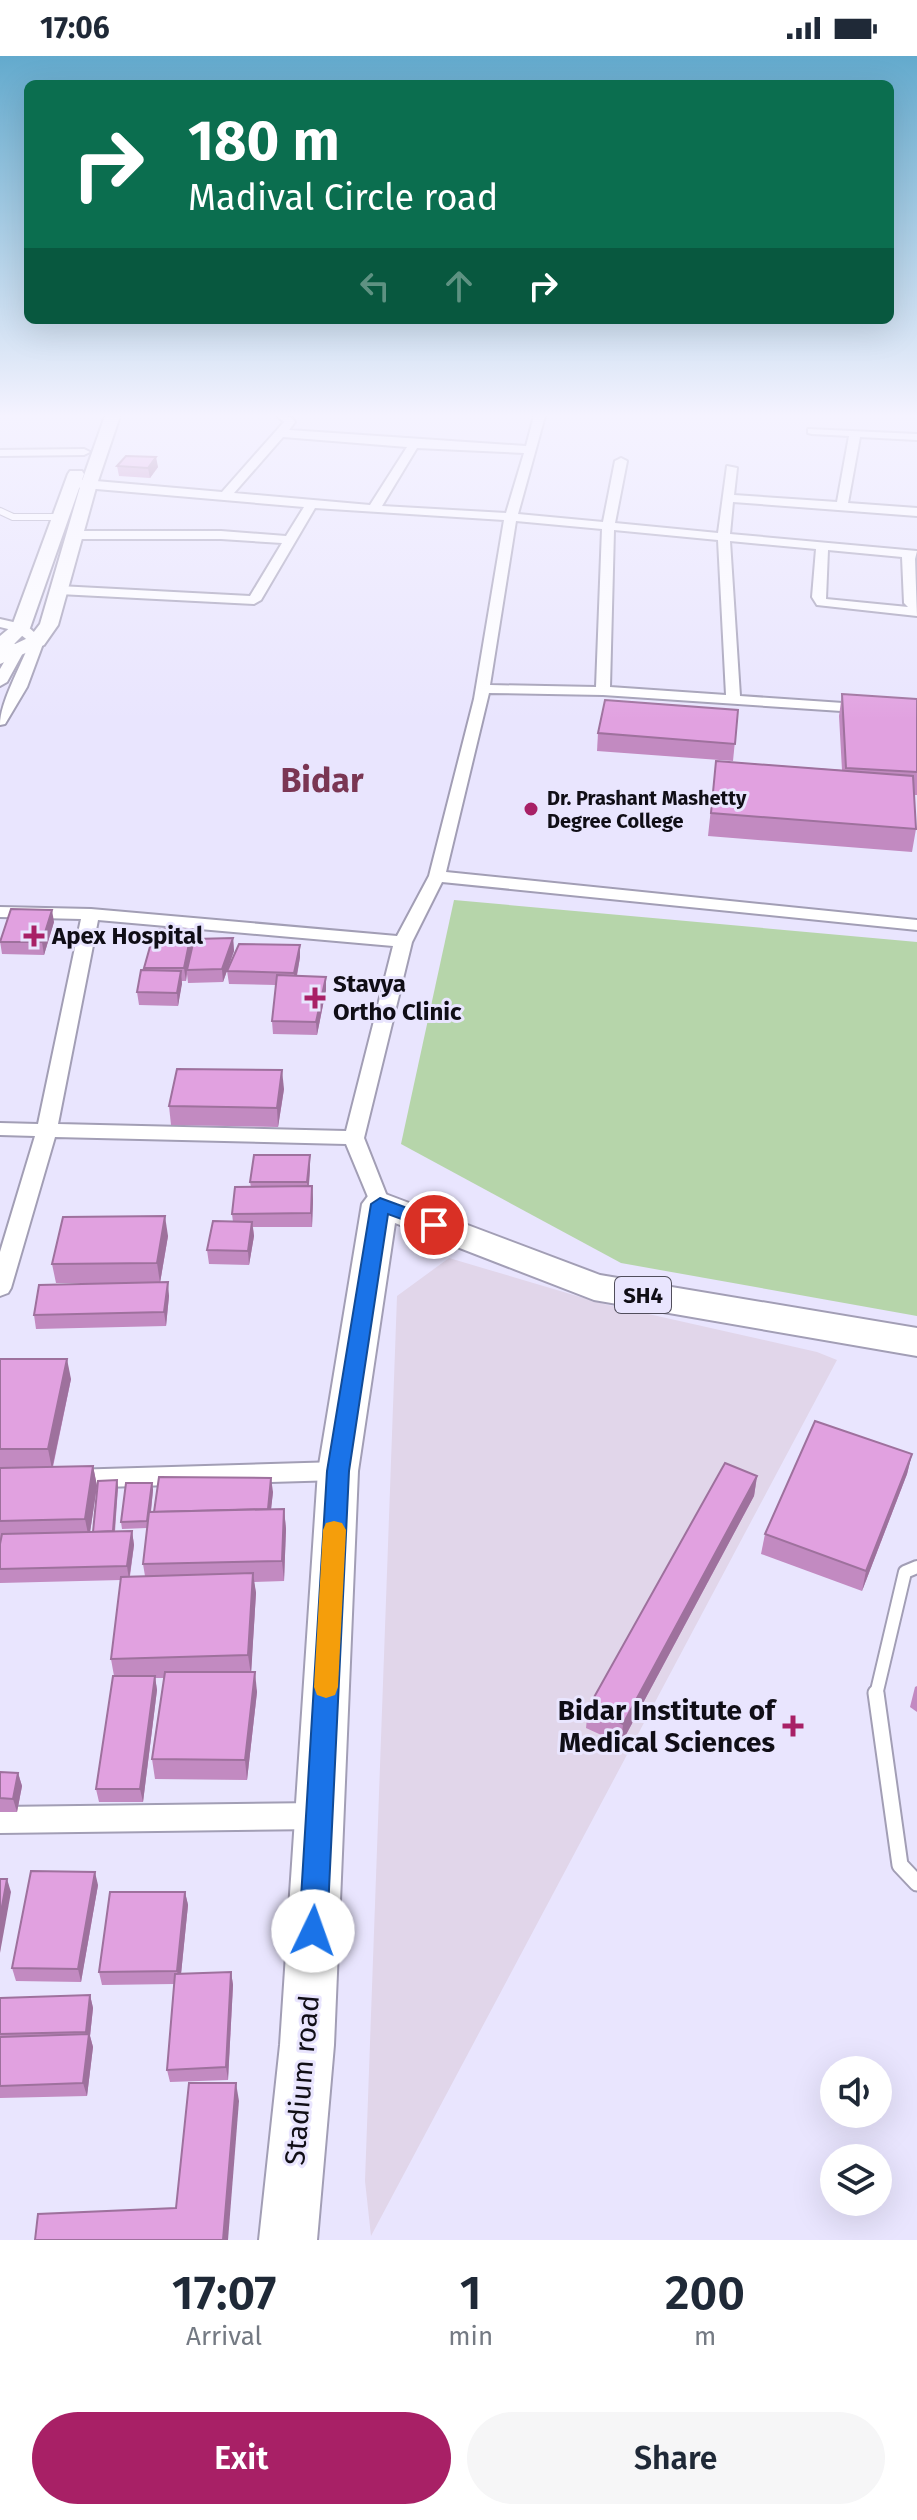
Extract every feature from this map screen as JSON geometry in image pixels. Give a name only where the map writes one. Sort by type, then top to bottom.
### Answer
[{"type":"highway","name":"SH4","points":[[380,1204],[594,1287],[917,1342]]},
{"type":"highway","name":"Stadium road","points":[[288,2240],[307,2045],[338,1471],[380,1204]]},
{"type":"main road","points":[[5,644],[21,628],[59,518]]},
{"type":"main road","points":[[5,644],[37,641],[49,625],[77,518]]},
{"type":"street","points":[[59,590],[254,600],[303,518]]},
{"type":"street","points":[[380,1204],[354,1138],[403,942],[437,876],[483,689],[511,518]]},
{"type":"street","points":[[521,518],[912,555],[911,603],[917,610]]},
{"type":"street","points":[[603,691],[610,518]]},
{"type":"street","points":[[727,518],[724,536],[733,701]]},
{"type":"street","points":[[75,535],[221,535],[290,540]]},
{"type":"street","points":[[822,546],[819,597],[822,602],[917,610]]},
{"type":"street","points":[[0,721],[20,687],[37,641],[21,628]]},
{"type":"street","points":[[0,682],[5,644]]},
{"type":"street","points":[[483,689],[603,691],[917,712]]},
{"type":"street","points":[[437,876],[917,925]]},
{"type":"street","points":[[0,912],[91,914],[403,942]]},
{"type":"street","points":[[0,1288],[47,1129],[91,914]]},
{"type":"street","points":[[0,1129],[354,1138]]},
{"type":"street","points":[[46,1480],[338,1471]]},
{"type":"street","points":[[0,1820],[319,1816]]},
{"type":"lane","points":[[917,1567],[905,1572],[875,1698],[900,1865],[917,1883]]},
{"type":"shaded area","points":[[449,1258],[604,1304],[817,1352],[837,1360],[371,2236],[365,2181],[397,1296]]},
{"type":"green space","points":[[454,900],[917,942],[917,1316],[621,1263],[401,1144]]},
{"type":"building","points":[[842,694],[917,699],[917,772],[846,768]]},
{"type":"building","points":[[605,700],[738,710],[735,744],[598,733]]},
{"type":"building","points":[[716,761],[913,776],[916,829],[711,813]]},
{"type":"building","points":[[11,909],[52,910],[42,942],[0,942]]},
{"type":"building","points":[[155,929],[192,929],[184,968],[144,968]]},
{"type":"building","points":[[233,938],[222,969],[187,970],[194,939]]},
{"type":"building","points":[[239,944],[300,945],[294,973],[227,971]]},
{"type":"building","points":[[141,970],[181,971],[177,993],[137,992]]},
{"type":"building","points":[[277,975],[326,977],[316,1022],[272,1021]]},
{"type":"building","points":[[177,1069],[282,1070],[277,1108],[169,1106]]},
{"type":"building","points":[[254,1155],[310,1155],[307,1182],[250,1182]]},
{"type":"building","points":[[312,1186],[311,1213],[232,1214],[235,1187]]},
{"type":"building","points":[[165,1216],[157,1263],[52,1264],[63,1217]]},
{"type":"building","points":[[213,1221],[252,1222],[248,1251],[207,1250]]},
{"type":"building","points":[[168,1282],[164,1312],[34,1315],[39,1285]]},
{"type":"building","points":[[0,1359],[67,1359],[48,1449],[0,1449]]},
{"type":"building","points":[[815,1421],[912,1454],[866,1571],[765,1534]]},
{"type":"building","points":[[725,1463],[757,1476],[623,1724],[588,1708]]},
{"type":"building","points":[[93,1466],[85,1519],[0,1521],[0,1468]]},
{"type":"building","points":[[159,1477],[271,1478],[268,1509],[154,1512]]},
{"type":"building","points":[[117,1480],[113,1531],[93,1532],[98,1481]]},
{"type":"building","points":[[126,1483],[152,1483],[147,1521],[121,1522]]},
{"type":"building","points":[[284,1509],[282,1561],[143,1564],[149,1512]]},
{"type":"building","points":[[132,1531],[127,1566],[0,1569],[2,1534]]},
{"type":"building","points":[[253,1573],[248,1655],[111,1659],[121,1577]]},
{"type":"building","points":[[165,1672],[255,1672],[245,1760],[152,1759]]},
{"type":"building","points":[[113,1676],[155,1676],[140,1789],[96,1789]]},
{"type":"building","points":[[0,1772],[18,1773],[13,1799],[0,1798]]},
{"type":"building","points":[[31,1871],[95,1872],[78,1969],[12,1968]]},
{"type":"building","points":[[0,1879],[7,1879],[0,1917]]},
{"type":"building","points":[[110,1892],[185,1892],[177,1971],[99,1972]]},
{"type":"building","points":[[231,1972],[226,2067],[167,2070],[175,1974]]},
{"type":"building","points":[[90,1995],[86,2032],[0,2034],[0,1998]]},
{"type":"building","points":[[89,2034],[83,2083],[0,2086],[0,2037]]},
{"type":"building","points":[[189,2083],[236,2083],[223,2240],[35,2240],[38,2214],[176,2208]]},
{"type":"slow traffic","points":[[326,1687],[334,1530]]},
{"type":"place","name":"Dr. Prashant Mashetty Degree College","points":[[531,809]]},
{"type":"place","name":"Apex Hospital","points":[[34,936]]},
{"type":"place","name":"Stavya Ortho Clinic","points":[[315,998]]},
{"type":"place","name":"Bidar Institute of Medical Sciences","points":[[793,1726]]},
{"type":"district","name":"Bidar","points":[[322,780]]},
{"type":"route","points":[[313,1931],[338,1471],[380,1204],[434,1225]]}]
